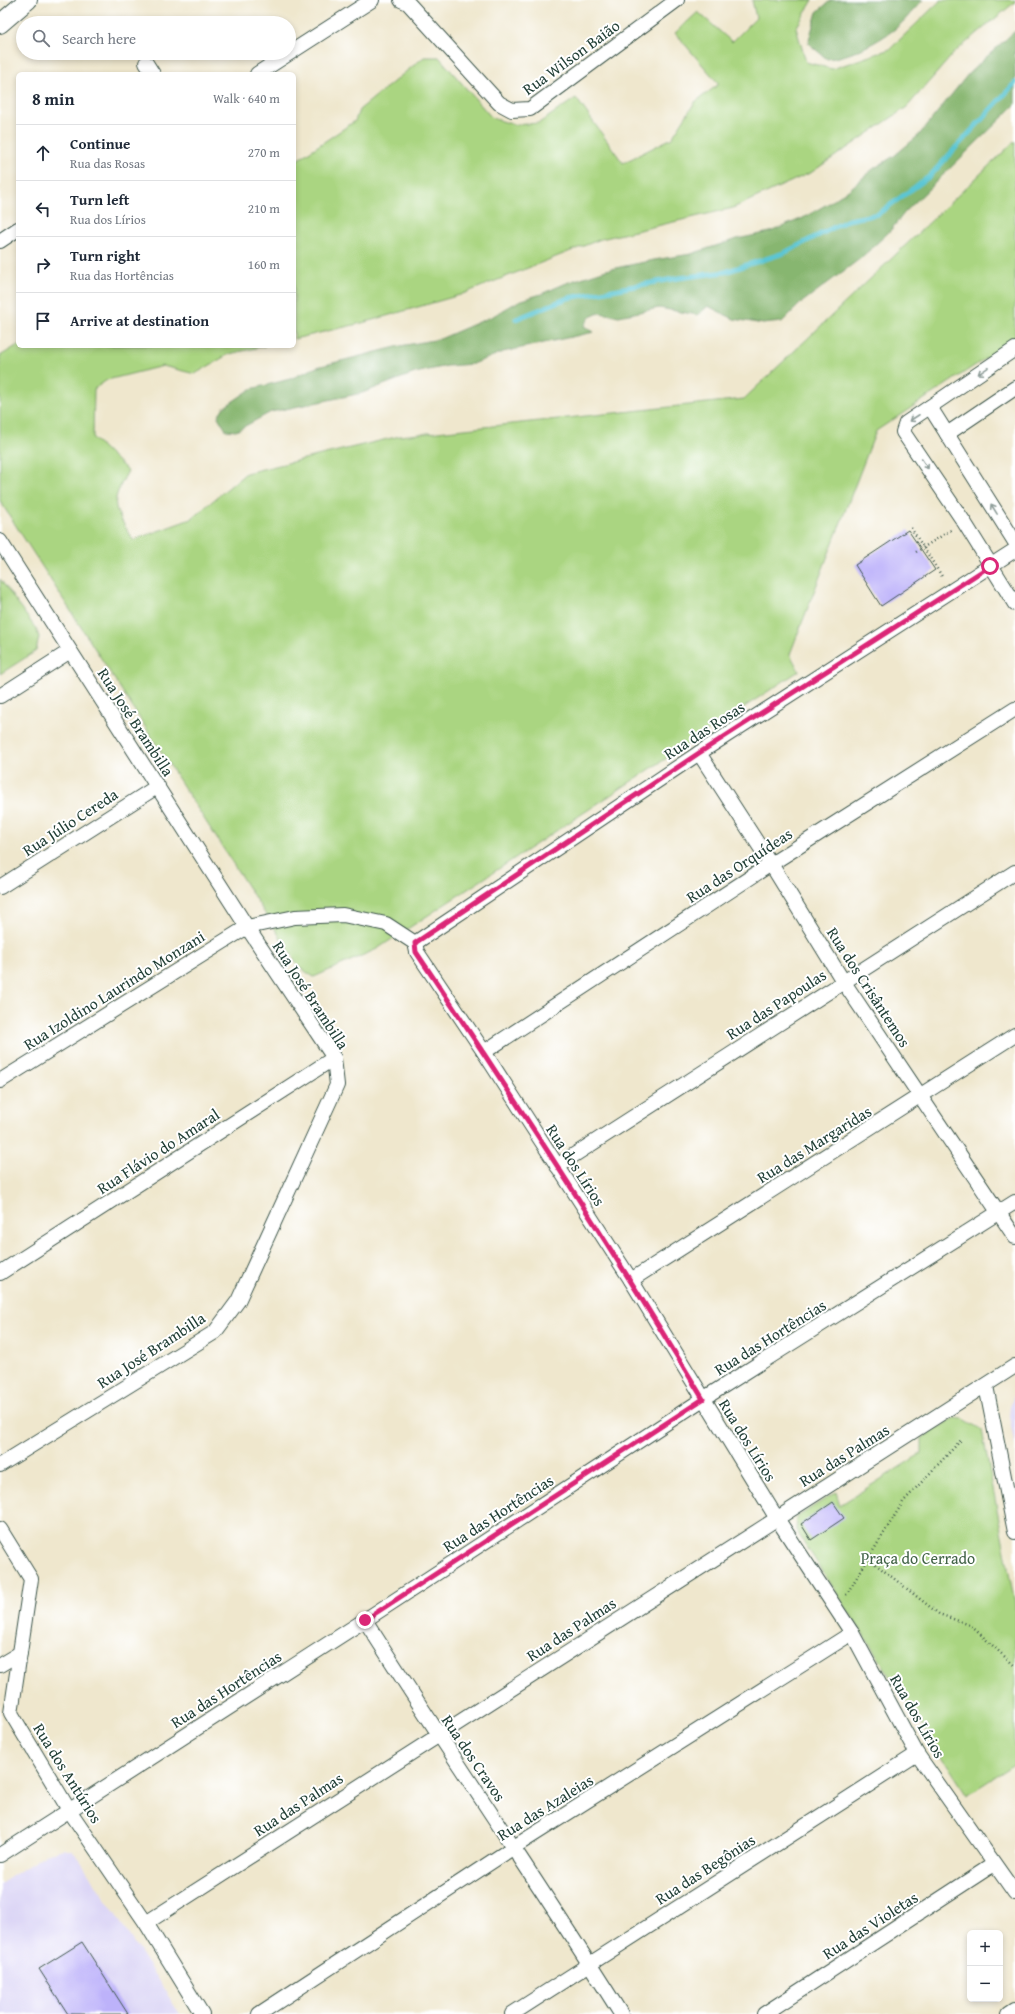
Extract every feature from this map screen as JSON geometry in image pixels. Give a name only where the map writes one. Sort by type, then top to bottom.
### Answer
[{"type":"street","points":[[0,24],[28,0]]},
{"type":"street","points":[[296,49],[372,0]]},
{"type":"street","name":"Rua Wilson Baião","points":[[401,0],[408,3],[499,103],[512,110],[530,109],[677,0]]},
{"type":"street","points":[[260,72],[279,60]]},
{"type":"street","points":[[0,241],[16,230]]},
{"type":"street","points":[[1015,349],[906,423],[903,432],[964,522],[1015,604]]},
{"type":"street","points":[[947,434],[1015,388]]},
{"type":"street","points":[[930,407],[1015,542]]},
{"type":"street","name":"Rua José Brambilla","points":[[0,541],[247,927],[334,1058],[337,1085],[238,1301],[215,1332],[0,1465]]},
{"type":"street","name":"Rua das Rosas","points":[[415,943],[699,753],[1015,550]]},
{"type":"street","points":[[0,696],[70,651]]},
{"type":"street","name":"Rua das Orquídeas","points":[[484,1052],[771,864],[1015,709]]},
{"type":"street","name":"Rua dos Crisântemos","points":[[699,753],[771,864],[843,981],[1015,1237]]},
{"type":"street","name":"Rua Júlio Cereda","points":[[0,887],[158,786]]},
{"type":"street","name":"Rua das Papoulas","points":[[557,1166],[1015,872]]},
{"type":"street","points":[[247,927],[295,917],[343,915],[386,924],[415,943]]},
{"type":"street","name":"Rua Izoldino Laurindo Monzani","points":[[0,1081],[247,927]]},
{"type":"street","name":"Rua dos Lírios","points":[[415,943],[416,952],[484,1052],[631,1280],[776,1517],[852,1633],[917,1754],[1015,1894]]},
{"type":"street","name":"Rua das Margaridas","points":[[631,1280],[1015,1035]]},
{"type":"street","name":"Rua Flávio do Amaral","points":[[0,1273],[334,1058]]},
{"type":"street","name":"Rua das Hortências","points":[[0,1855],[365,1620],[703,1399],[1015,1202]]},
{"type":"street","name":"Rua das Palmas","points":[[146,1923],[437,1734],[776,1517],[986,1386],[1015,1366]]},
{"type":"street","points":[[986,1386],[1015,1532]]},
{"type":"street","name":"Rua dos Antúrios","points":[[0,1529],[32,1579],[11,1713],[69,1810],[146,1923],[202,2014]]},
{"type":"street","name":"Rua dos Cravos","points":[[365,1620],[437,1734],[514,1847],[621,2014]]},
{"type":"street","name":"Rua das Azaleias","points":[[259,2014],[514,1847],[852,1633]]},
{"type":"street","points":[[0,1665],[20,1653]]},
{"type":"street","name":"Rua das Begônias","points":[[512,2014],[917,1754]]},
{"type":"street","name":"Rua das Violetas","points":[[764,2014],[994,1864]]},
{"type":"street","points":[[1009,2014],[1015,2010]]},
{"type":"path","points":[[916,552],[964,522]]},
{"type":"path","points":[[911,528],[951,590]]},
{"type":"path","points":[[845,1596],[903,1502],[962,1439]]},
{"type":"path","points":[[869,1559],[939,1614],[970,1625],[1015,1666]]},
{"type":"shaded area","points":[[1015,1391],[1015,1446],[1009,1417],[1010,1407]]},
{"type":"shaded area","points":[[63,1849],[72,1851],[78,1857],[180,2014],[0,2014],[0,1884],[46,1854]]},
{"type":"green space","points":[[752,0],[813,0],[796,28],[806,62],[832,69],[890,49],[941,0],[1015,0],[1015,2],[955,52],[907,107],[812,172],[733,208],[601,239],[460,295],[362,323],[296,339],[296,161],[355,121],[359,110],[424,57],[439,57],[492,118],[515,125],[539,123],[576,98],[623,163],[672,138],[695,102],[719,84],[675,33],[698,12],[732,42],[756,18]]},
{"type":"green space","points":[[831,0],[923,0],[899,26],[880,39],[854,52],[836,58],[827,59],[808,43],[817,12]]},
{"type":"green space","points":[[1015,31],[1015,105],[905,212],[890,231],[861,258],[801,303],[782,322],[763,324],[734,319],[708,306],[698,315],[659,308],[619,316],[599,313],[590,317],[584,326],[594,332],[503,352],[473,364],[447,366],[415,373],[362,393],[271,412],[236,431],[226,430],[218,417],[223,408],[251,389],[290,379],[317,367],[400,346],[440,339],[493,316],[519,301],[606,270],[691,254],[737,239],[770,232],[803,218],[850,189],[873,169],[894,156],[919,135],[969,73]]},
{"type":"green space","points":[[1015,141],[1015,339],[876,431],[790,654],[799,671],[377,949],[314,977],[300,968],[0,501],[0,356],[16,346],[16,348],[256,348],[229,354],[195,374],[163,366],[107,380],[94,389],[93,438],[128,471],[118,492],[116,506],[121,520],[133,540],[191,519],[246,473],[400,436],[744,399]]},
{"type":"green space","points":[[0,579],[36,629],[39,637],[36,651],[0,674]]},
{"type":"green space","name":"Praça do Cerrado","points":[[954,1418],[964,1419],[982,1430],[1015,1604],[1015,1764],[967,1795],[796,1530],[797,1517],[836,1492],[840,1505],[922,1453],[922,1438]]},
{"type":"building","points":[[908,530],[935,570],[881,606],[855,565]]},
{"type":"building","points":[[833,1502],[844,1518],[811,1540],[801,1524]]},
{"type":"building","points":[[82,1942],[128,2014],[68,2014],[39,1969]]},
{"type":"waterway","points":[[516,319],[568,298],[679,278],[725,272],[784,253],[848,220],[878,214],[930,176],[1015,83]]},
{"type":"route","points":[[365,1620],[703,1399],[631,1280],[484,1052],[416,952],[415,943],[699,753],[990,566]]}]
